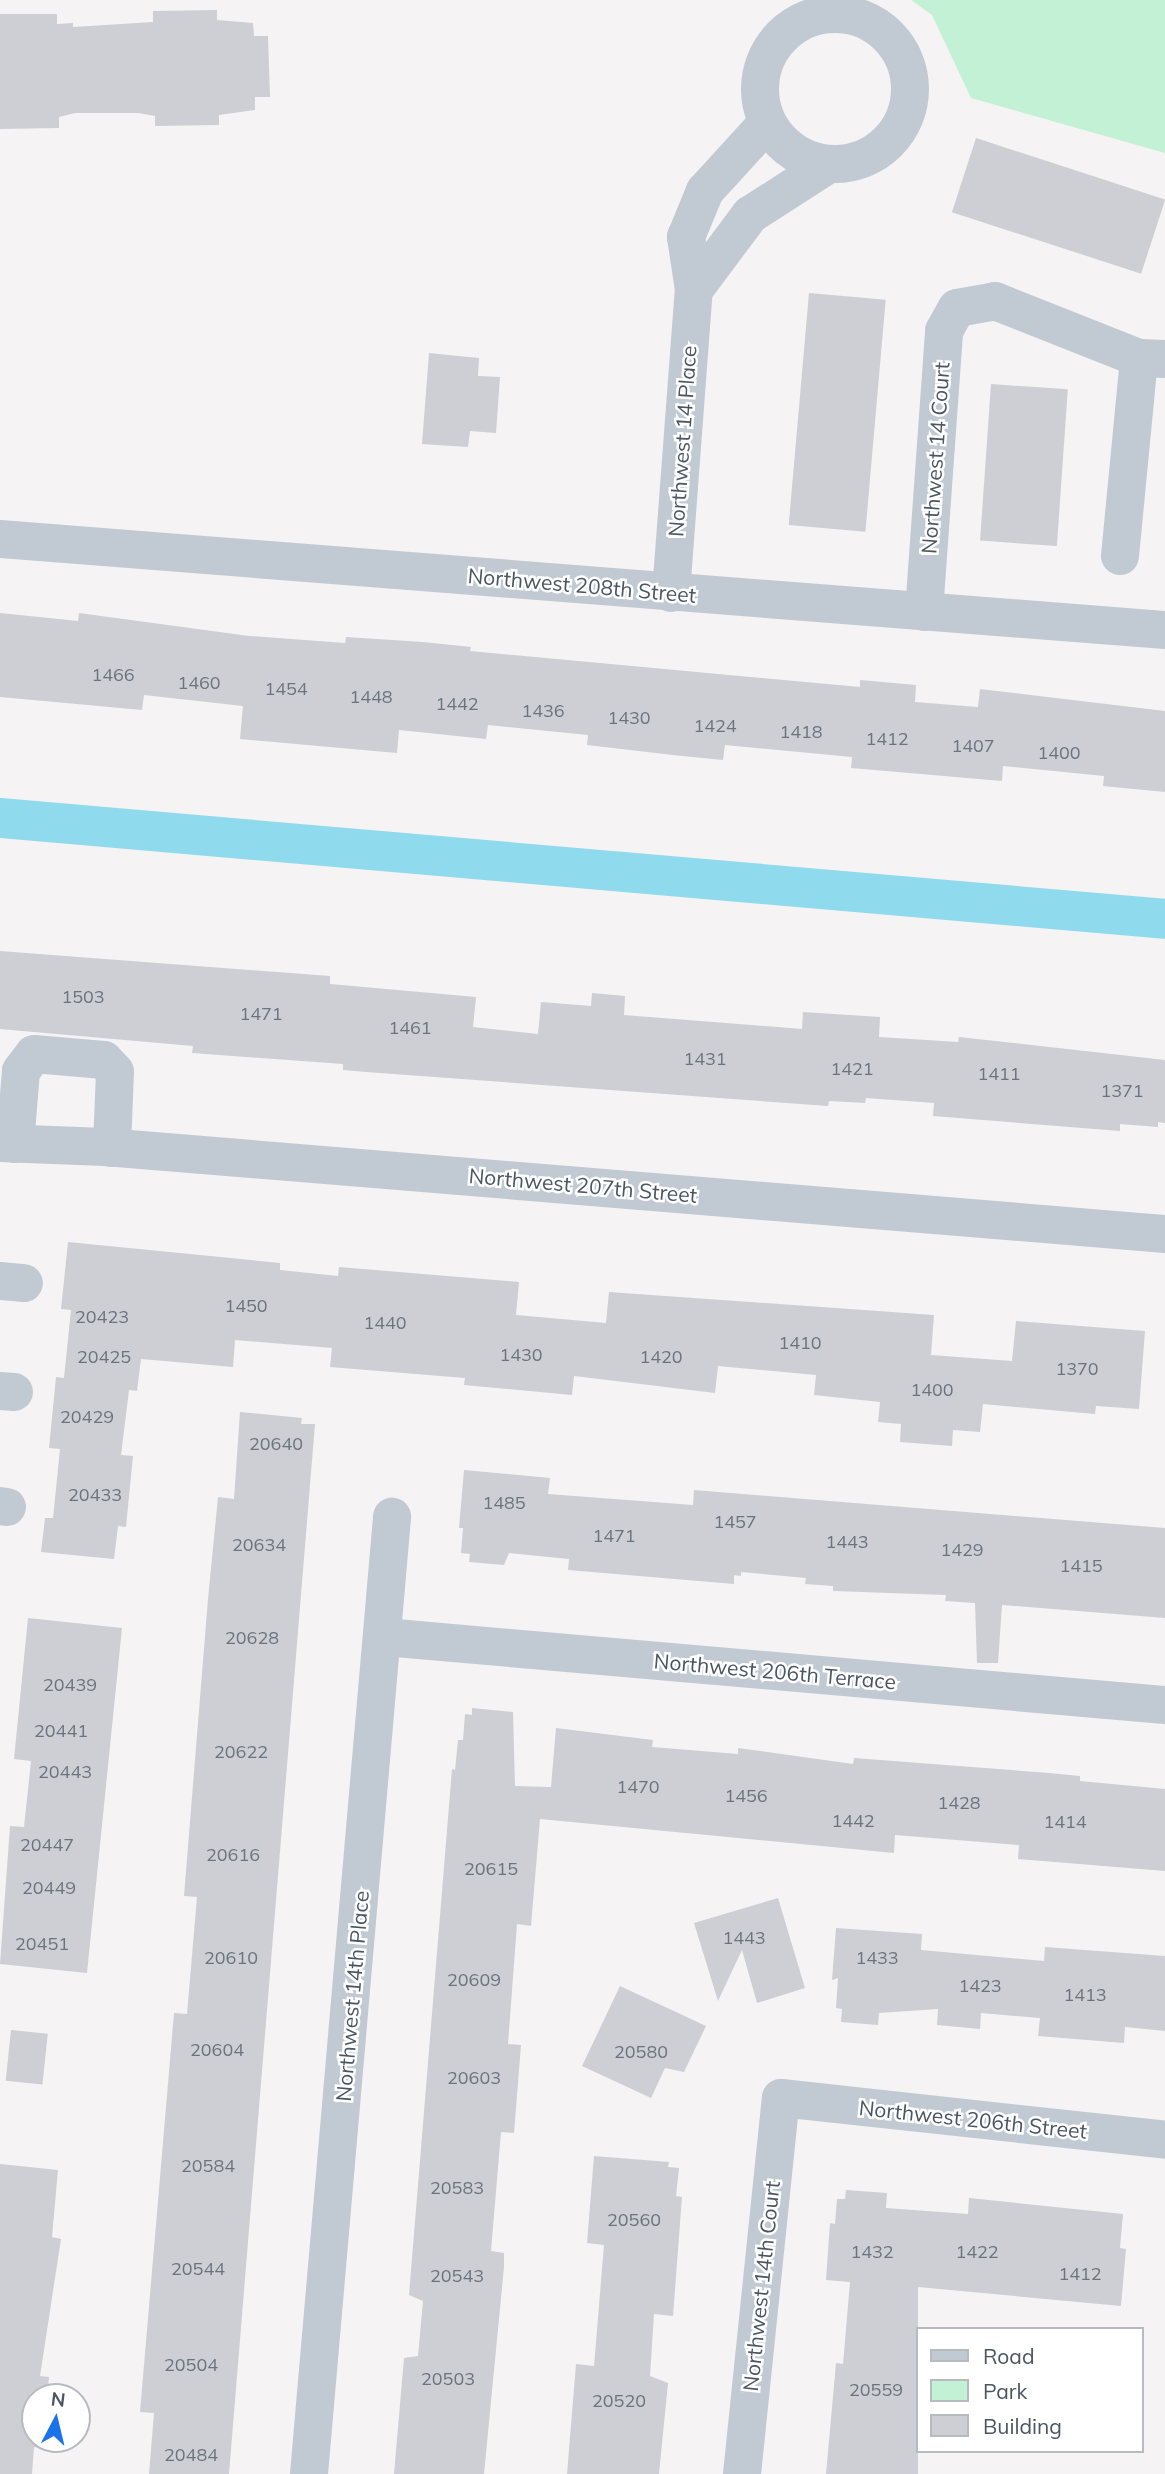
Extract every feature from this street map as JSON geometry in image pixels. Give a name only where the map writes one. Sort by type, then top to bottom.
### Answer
[{"type":"street","points":[[792,11],[822,15],[846,14],[870,22],[891,38],[905,60],[911,85],[908,110],[896,134],[878,151],[854,162],[829,164],[804,158],[782,144],[767,123],[760,101],[760,78],[792,11]]},
{"type":"street","points":[[694,290],[687,237],[705,191],[767,123]]},
{"type":"street","points":[[694,290],[750,215],[829,164]]},
{"type":"street","name":"Northwest 14 Place","points":[[671,593],[694,290]]},
{"type":"street","name":"Northwest 14 Court","points":[[924,612],[944,331],[957,308],[995,301],[1152,359]]},
{"type":"street","points":[[1121,556],[1152,359]]},
{"type":"street","name":"Northwest 208th Street","points":[[0,538],[1165,630]]},
{"type":"street","points":[[8,1143],[21,1071],[34,1054],[104,1060],[115,1073],[112,1148]]},
{"type":"street","name":"Northwest 207th Street","points":[[8,1143],[112,1148],[1165,1234]]},
{"type":"street","name":"Northwest 14th Place","points":[[309,2474],[384,1637],[392,1517]]},
{"type":"street","name":"Northwest 206th Terrace","points":[[384,1637],[1165,1705]]},
{"type":"street","name":"Northwest 206th Street","points":[[781,2098],[1165,2140]]},
{"type":"street","name":"Northwest 14th Court","points":[[742,2474],[781,2098]]},
{"type":"green space","points":[[911,0],[1165,0],[1165,153],[971,98],[932,15]]},
{"type":"building","points":[[217,10],[217,20],[253,23],[254,36],[268,36],[270,97],[255,97],[255,110],[219,115],[219,125],[155,126],[155,116],[138,113],[75,113],[59,117],[59,128],[0,129],[0,14],[57,14],[57,24],[73,23],[73,27],[153,22],[153,11]]},
{"type":"building","points":[[976,138],[1165,199],[1141,274],[952,212]]},
{"type":"building","points":[[809,293],[886,300],[865,532],[789,525]]},
{"type":"building","points":[[429,353],[479,358],[478,376],[500,377],[496,433],[470,431],[468,447],[422,444]]},
{"type":"building","points":[[991,384],[1068,389],[1057,546],[980,541]]},
{"type":"building","points":[[0,613],[78,621],[79,613],[249,636],[345,643],[346,637],[423,642],[471,647],[470,651],[860,687],[860,680],[916,685],[915,702],[978,707],[980,689],[1165,711],[1165,792],[1103,786],[1104,776],[1003,766],[1002,781],[851,768],[852,757],[725,745],[723,760],[587,745],[588,735],[488,725],[486,739],[399,730],[397,753],[240,739],[243,706],[144,695],[142,710],[0,697]]},
{"type":"building","points":[[0,951],[330,976],[330,984],[476,997],[473,1027],[538,1034],[541,1002],[591,1006],[592,993],[625,996],[624,1015],[802,1029],[803,1012],[880,1017],[879,1037],[958,1042],[959,1037],[1165,1060],[1165,1123],[1158,1122],[1158,1127],[1120,1124],[1120,1131],[933,1116],[934,1103],[866,1098],[865,1103],[829,1101],[828,1106],[366,1072],[343,1070],[343,1064],[192,1053],[193,1046],[0,1029]]},
{"type":"building","points":[[68,1242],[280,1263],[280,1270],[338,1276],[339,1267],[519,1282],[516,1315],[606,1323],[609,1292],[934,1315],[931,1355],[1012,1361],[1016,1321],[1145,1331],[1139,1409],[1096,1406],[1095,1414],[983,1404],[980,1432],[953,1430],[952,1446],[900,1442],[901,1424],[878,1422],[880,1402],[814,1395],[816,1375],[718,1366],[715,1393],[574,1376],[572,1395],[464,1385],[465,1378],[330,1367],[332,1348],[235,1340],[233,1367],[141,1359],[137,1391],[129,1390],[121,1455],[133,1456],[126,1527],[118,1526],[114,1559],[41,1552],[45,1518],[53,1518],[60,1449],[49,1448],[56,1377],[64,1378],[71,1310],[61,1309]]},
{"type":"building","points":[[240,1412],[302,1418],[301,1424],[315,1424],[229,2474],[149,2474],[154,2413],[140,2412],[174,2013],[187,2014],[197,1897],[184,1896],[208,1599],[218,1497],[234,1499]]},
{"type":"building","points":[[464,1470],[550,1478],[548,1494],[693,1505],[694,1490],[1165,1528],[1165,1618],[1002,1605],[998,1663],[977,1663],[975,1603],[945,1601],[946,1595],[833,1591],[833,1586],[805,1584],[806,1578],[741,1572],[741,1576],[734,1575],[734,1584],[568,1570],[569,1559],[509,1553],[504,1565],[469,1562],[470,1554],[461,1553],[463,1528],[459,1528]]},
{"type":"building","points":[[28,1618],[122,1628],[87,1973],[0,1964],[10,1826],[24,1827],[31,1761],[14,1759]]},
{"type":"building","points":[[472,1708],[513,1712],[515,1786],[551,1787],[556,1728],[653,1740],[652,1747],[738,1754],[738,1748],[853,1764],[854,1758],[1049,1773],[1080,1776],[1080,1781],[1165,1789],[1165,1871],[1018,1859],[1019,1845],[895,1835],[894,1853],[540,1819],[531,1926],[517,1924],[508,2044],[521,2045],[514,2133],[501,2132],[491,2251],[504,2253],[504,2267],[484,2474],[394,2474],[404,2358],[418,2356],[423,2301],[409,2295],[452,1769],[455,1770],[458,1740],[463,1740],[465,1714],[472,1715]]},
{"type":"building","points":[[778,1898],[805,1988],[757,2003],[742,1950],[718,2001],[694,1923]]},
{"type":"building","points":[[836,1928],[922,1934],[921,1950],[1044,1961],[1045,1947],[1165,1956],[1165,2031],[1125,2027],[1124,2043],[1038,2036],[1040,2018],[981,2013],[980,2029],[937,2025],[938,2009],[879,2013],[878,2025],[841,2022],[842,2009],[836,2008],[838,1978],[832,1980]]},
{"type":"building","points":[[620,1986],[706,2026],[684,2072],[665,2068],[651,2098],[582,2066]]},
{"type":"building","points":[[11,2030],[48,2034],[42,2085],[6,2081]]},
{"type":"building","points":[[594,2156],[669,2162],[668,2167],[679,2168],[676,2196],[682,2197],[673,2316],[654,2314],[650,2376],[668,2383],[659,2474],[567,2474],[576,2364],[594,2366],[604,2245],[587,2243]]},
{"type":"building","points":[[0,2164],[58,2170],[52,2237],[61,2239],[40,2376],[49,2377],[48,2383],[21,2383],[21,2453],[34,2453],[32,2474],[0,2474]]},
{"type":"building","points":[[846,2190],[887,2193],[886,2208],[968,2214],[969,2198],[1123,2214],[1120,2248],[1126,2249],[1121,2306],[918,2287],[918,2474],[826,2474],[836,2363],[843,2364],[850,2282],[826,2280],[830,2223],[835,2224],[837,2199],[845,2199]]},
{"type":"waterway","points":[[0,818],[1165,919]]}]
